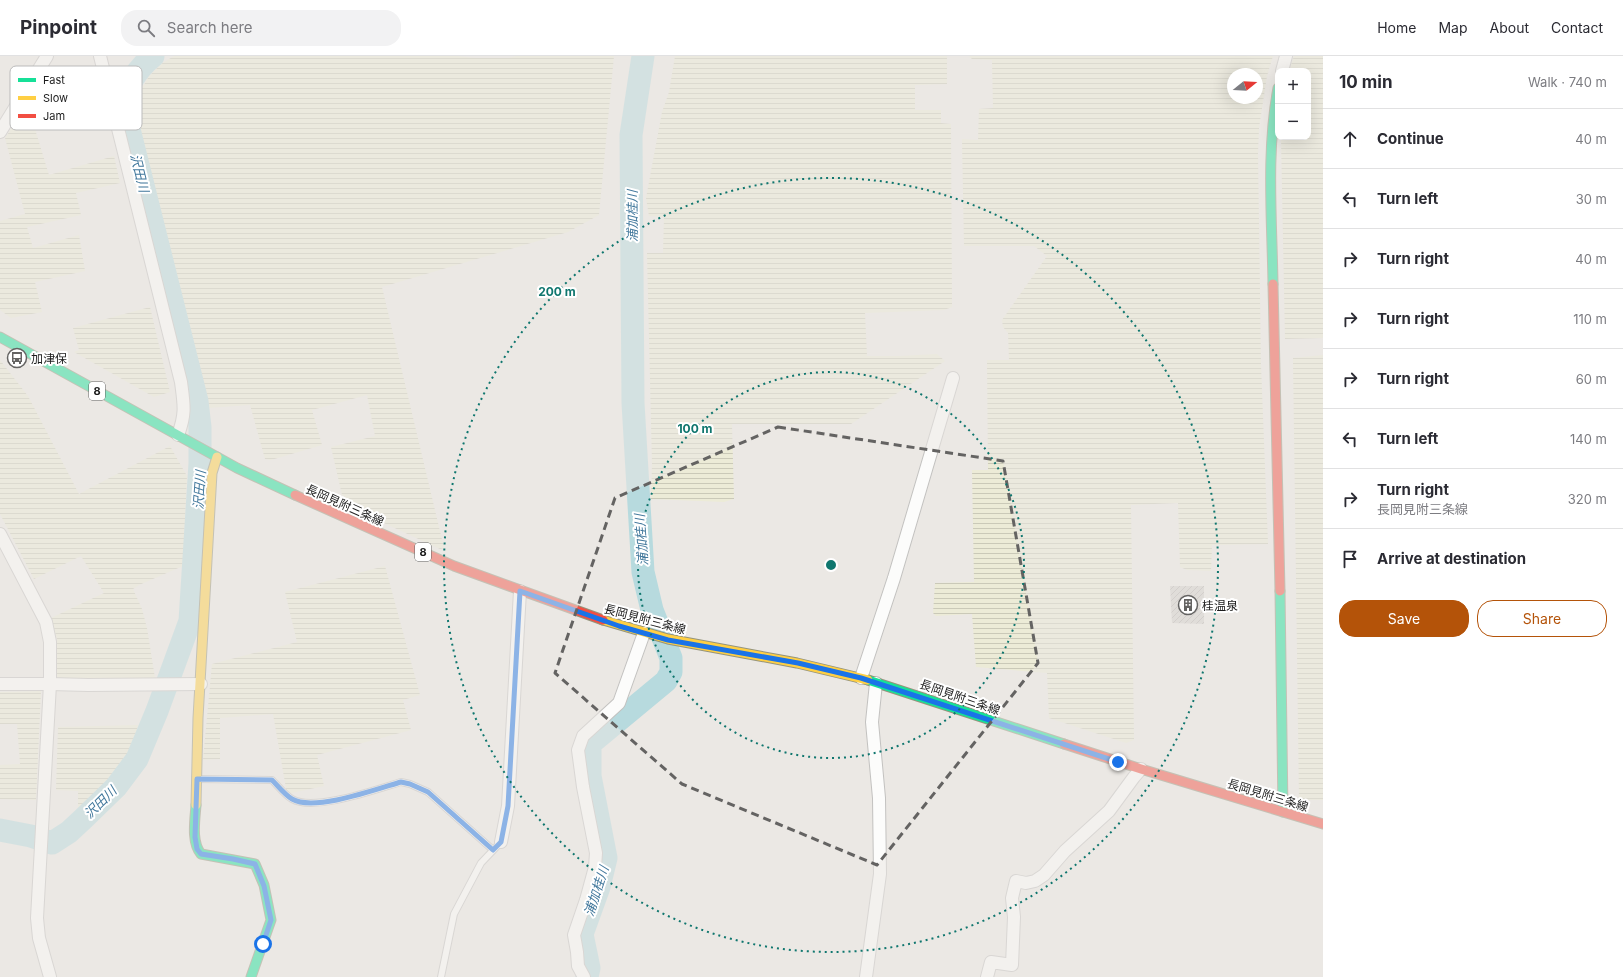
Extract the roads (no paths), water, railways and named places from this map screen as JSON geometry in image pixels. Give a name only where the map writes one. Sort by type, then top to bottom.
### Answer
[{"type":"main road","points":[[1275,100],[1271,174],[1282,657],[1283,812]]},
{"type":"main road","name":"長岡見附三条線","points":[[0,337],[213,455],[334,514],[454,566],[520,591],[611,624],[668,640],[798,663],[861,678],[1141,769],[1323,824]]},
{"type":"main road","points":[[213,455],[198,718],[195,837],[197,849],[201,854],[255,864],[264,886],[271,920],[251,977]]},
{"type":"street","points":[[41,66],[47,56]]},
{"type":"street","points":[[100,56],[102,66]]},
{"type":"street","points":[[1283,68],[1286,56]]},
{"type":"street","points":[[0,132],[10,116]]},
{"type":"street","points":[[118,130],[181,382],[185,406],[178,435]]},
{"type":"street","points":[[861,678],[894,578],[953,378]]},
{"type":"street","points":[[0,534],[46,622],[50,642],[50,684],[37,918],[39,938],[50,977]]},
{"type":"street","points":[[497,846],[508,806],[520,591]]},
{"type":"street","points":[[583,976],[578,966],[574,935],[594,873],[596,852],[583,787],[578,750],[583,736],[619,703],[644,633]]},
{"type":"street","points":[[866,977],[880,874],[879,798],[872,722],[876,683]]},
{"type":"street","points":[[0,684],[201,684]]},
{"type":"street","points":[[987,977],[991,962],[1012,965],[1014,916],[1012,898],[1016,881],[1026,883],[1036,881],[1044,875],[1065,851],[1109,812],[1141,769]]},
{"type":"lane","points":[[197,779],[272,780],[293,800],[310,803],[337,800],[401,782],[410,784],[428,792],[497,846],[481,863],[454,914],[441,977]]},
{"type":"waterway","name":"沢田川","points":[[142,67],[153,56]]},
{"type":"waterway","name":"浦加桂川","points":[[587,977],[589,968],[582,934],[599,887],[606,858],[590,776],[590,744],[666,681],[671,672],[671,658],[652,610],[643,572],[633,403],[631,135],[643,56]]},
{"type":"waterway","name":"沢田川","points":[[0,830],[31,836],[52,843],[69,832],[116,787],[137,759],[157,711],[190,621],[200,463],[200,427],[197,401],[129,130]]},
{"type":"place","name":"加津保","points":[[17,358]]},
{"type":"place","name":"桂温泉","points":[[1188,605]]}]
